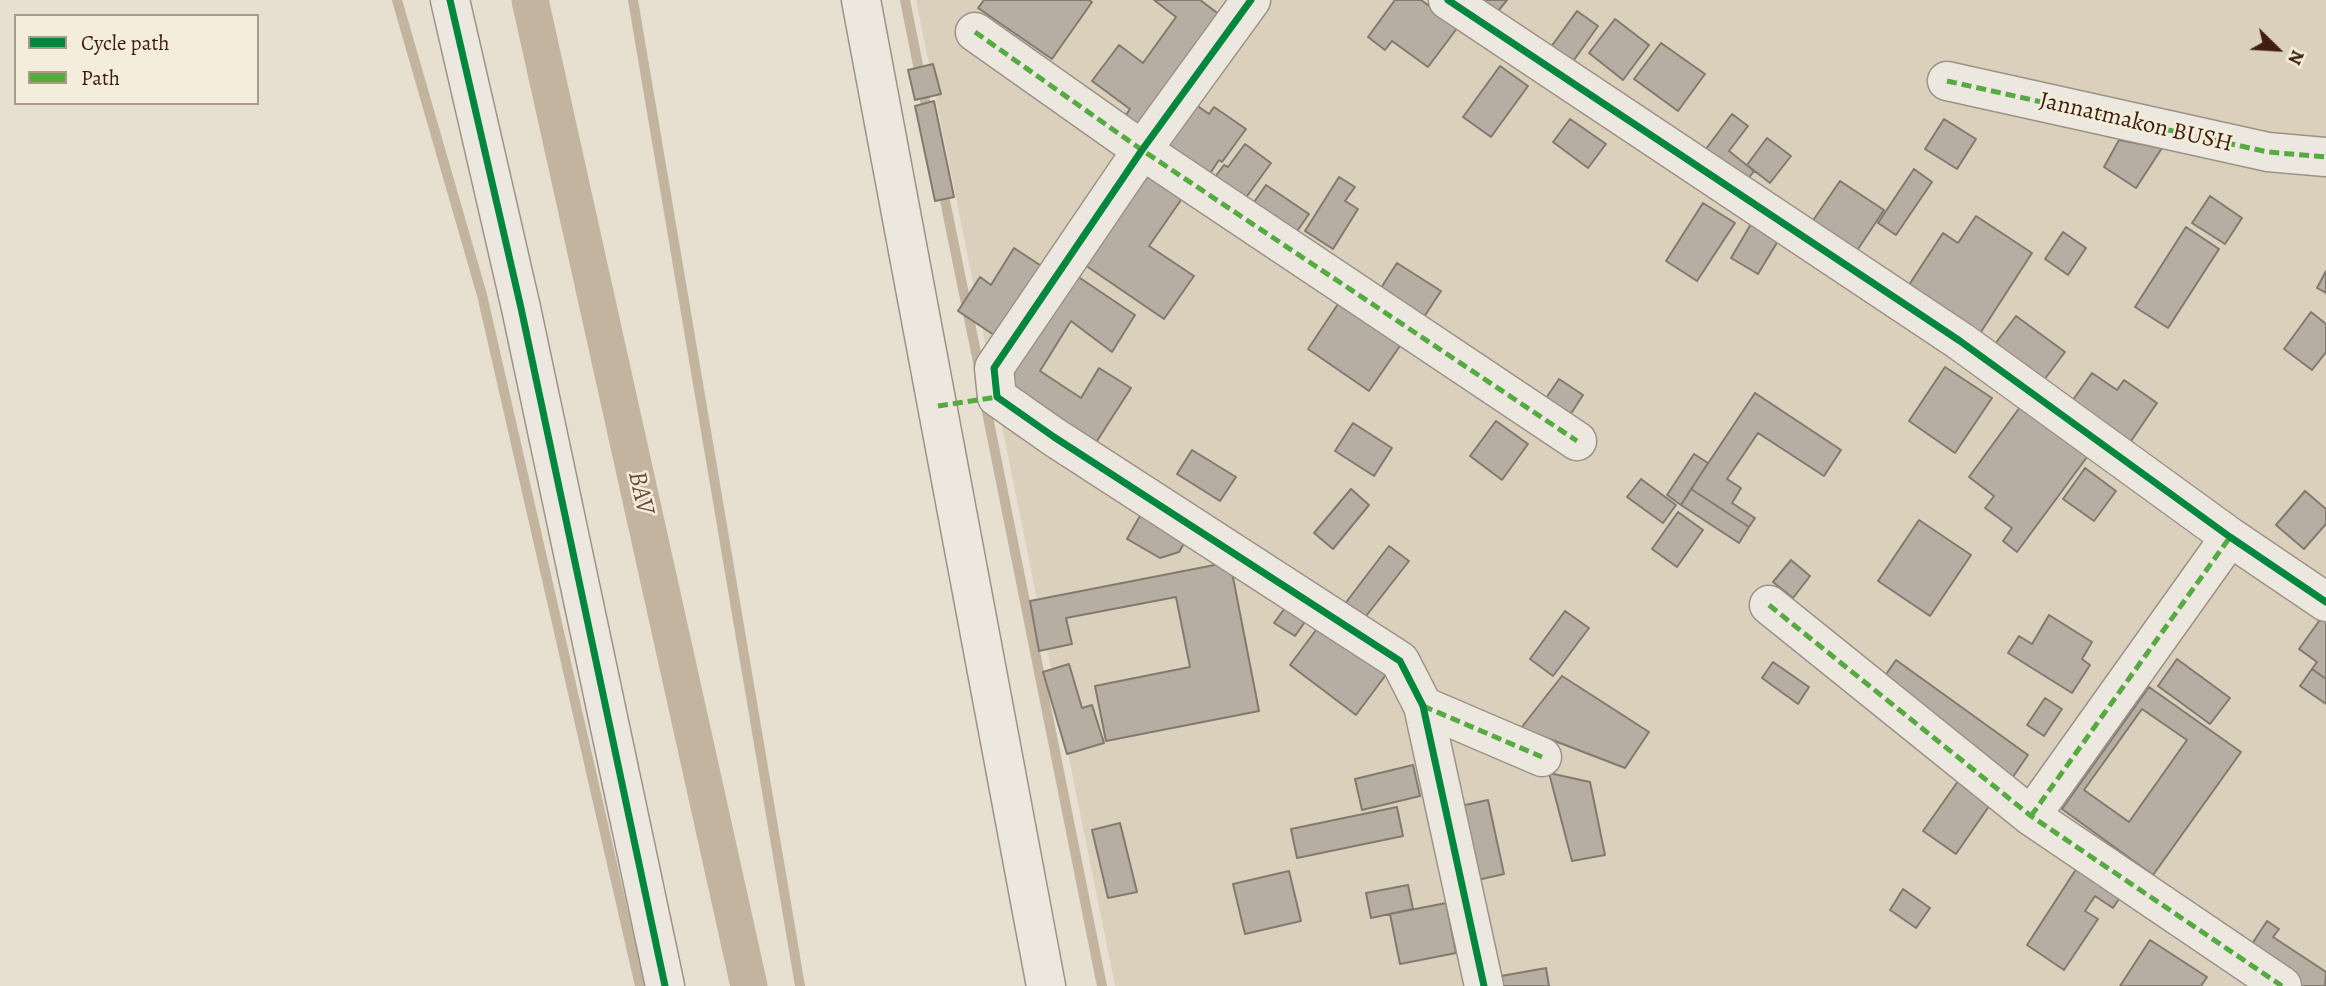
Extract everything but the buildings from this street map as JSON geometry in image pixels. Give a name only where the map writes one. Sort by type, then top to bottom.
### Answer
[{"type":"street","points":[[450,0],[521,308],[665,986]]},
{"type":"street","points":[[861,0],[1046,986]]},
{"type":"street","points":[[998,397],[994,368],[1142,150],[1251,0]]},
{"type":"street","points":[[1448,0],[1960,341],[2230,537],[2326,602]]},
{"type":"street","points":[[975,32],[1142,150],[1577,441]]},
{"type":"street","name":"Jannatmakon BUSH","points":[[1947,81],[2268,152],[2326,157]]},
{"type":"street","points":[[937,407],[998,397],[1054,437],[1400,661],[1423,706],[1484,986]]},
{"type":"street","points":[[2031,816],[2230,537]]},
{"type":"street","points":[[1769,605],[2031,816],[2282,986]]},
{"type":"street","points":[[1423,706],[1542,757]]},
{"type":"shaded area","points":[[916,0],[2326,0],[2326,986],[1115,986]]},
{"type":"waterway","points":[[397,0],[482,295],[640,986]]},
{"type":"waterway","name":"BAV","points":[[530,0],[749,986]]},
{"type":"waterway","points":[[633,0],[800,986]]},
{"type":"waterway","points":[[905,0],[928,115]]},
{"type":"waterway","points":[[942,186],[980,372]]},
{"type":"waterway","points":[[985,402],[1102,986]]},
{"type":"marked path","points":[[975,32],[1142,150],[1577,441]]},
{"type":"marked path","points":[[1947,81],[2268,152],[2326,157]]},
{"type":"marked path","points":[[938,406],[997,397]]},
{"type":"marked path","points":[[2031,816],[2230,537]]},
{"type":"marked path","points":[[1769,605],[2031,816],[2282,986]]},
{"type":"marked path","points":[[1423,706],[1542,757]]},
{"type":"cycle path","points":[[450,0],[521,308],[665,986]]},
{"type":"cycle path","points":[[1251,0],[1142,150],[994,368],[997,397],[1054,437],[1400,661],[1423,706],[1484,986]]},
{"type":"cycle path","points":[[1448,0],[1960,341],[2230,537],[2326,602]]}]
